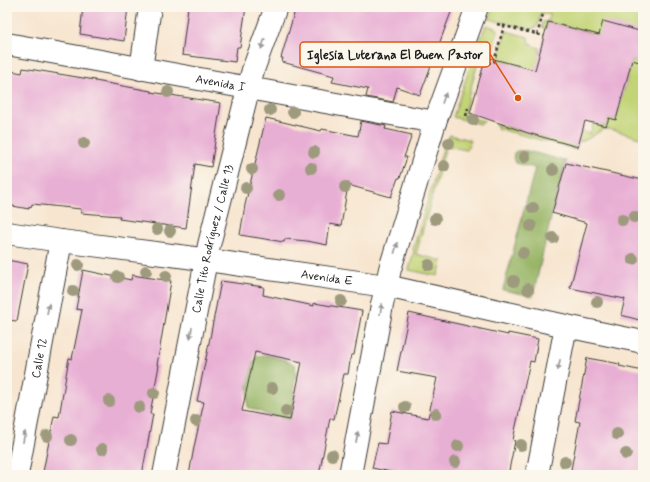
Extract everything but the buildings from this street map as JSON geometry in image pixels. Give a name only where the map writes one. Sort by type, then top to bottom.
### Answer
[{"type":"street","points":[[141,68],[150,7]]},
{"type":"street","name":"Calle Tito Rodríguez / Calle 13","points":[[164,475],[206,260],[248,88],[276,7]]},
{"type":"street","points":[[350,475],[390,269],[435,122],[484,15]]},
{"type":"street","name":"Avenida I","points":[[7,44],[435,122]]},
{"type":"street","name":"Avenida E","points":[[7,233],[386,286],[643,342]]},
{"type":"street","name":"Calle 12","points":[[17,475],[61,241]]},
{"type":"street","points":[[537,475],[566,326]]},
{"type":"path","points":[[537,35],[543,14]]},
{"type":"path","points":[[484,15],[504,26],[544,36]]},
{"type":"path","points":[[480,65],[494,62],[504,26]]},
{"type":"path","points":[[466,116],[470,101]]},
{"type":"green space","points":[[493,7],[643,7],[643,32],[599,35],[548,22],[546,29],[541,27],[543,22],[548,21],[550,15],[541,13],[537,27],[531,30],[489,19]]},
{"type":"green space","points":[[486,25],[498,29],[491,57],[478,62],[463,116],[484,121],[480,124],[453,117]]},
{"type":"green space","points":[[506,31],[528,37],[530,44],[540,48],[539,53],[564,59],[559,77],[498,60]]},
{"type":"green space","points":[[643,57],[643,139],[618,131],[605,129],[584,141],[576,142],[574,149],[498,129],[496,124],[549,139],[552,134],[582,131],[590,134],[594,123],[606,126],[609,118],[616,120],[632,60],[641,63]]},
{"type":"green space","points":[[450,135],[470,140],[469,146],[466,150],[446,146],[416,254],[442,261],[438,276],[409,270],[413,250],[444,145]]},
{"type":"green space","points":[[517,151],[527,151],[566,161],[552,213],[533,296],[503,290],[535,168],[516,163],[513,156]]},
{"type":"green space","points":[[266,355],[285,360],[295,365],[296,373],[294,382],[294,396],[290,421],[280,424],[281,416],[271,416],[248,407],[248,385],[243,382],[246,364],[254,363],[257,356]]},
{"type":"place","name":"Iglesia Luterana El Buen Pastor","points":[[518,98]]}]
